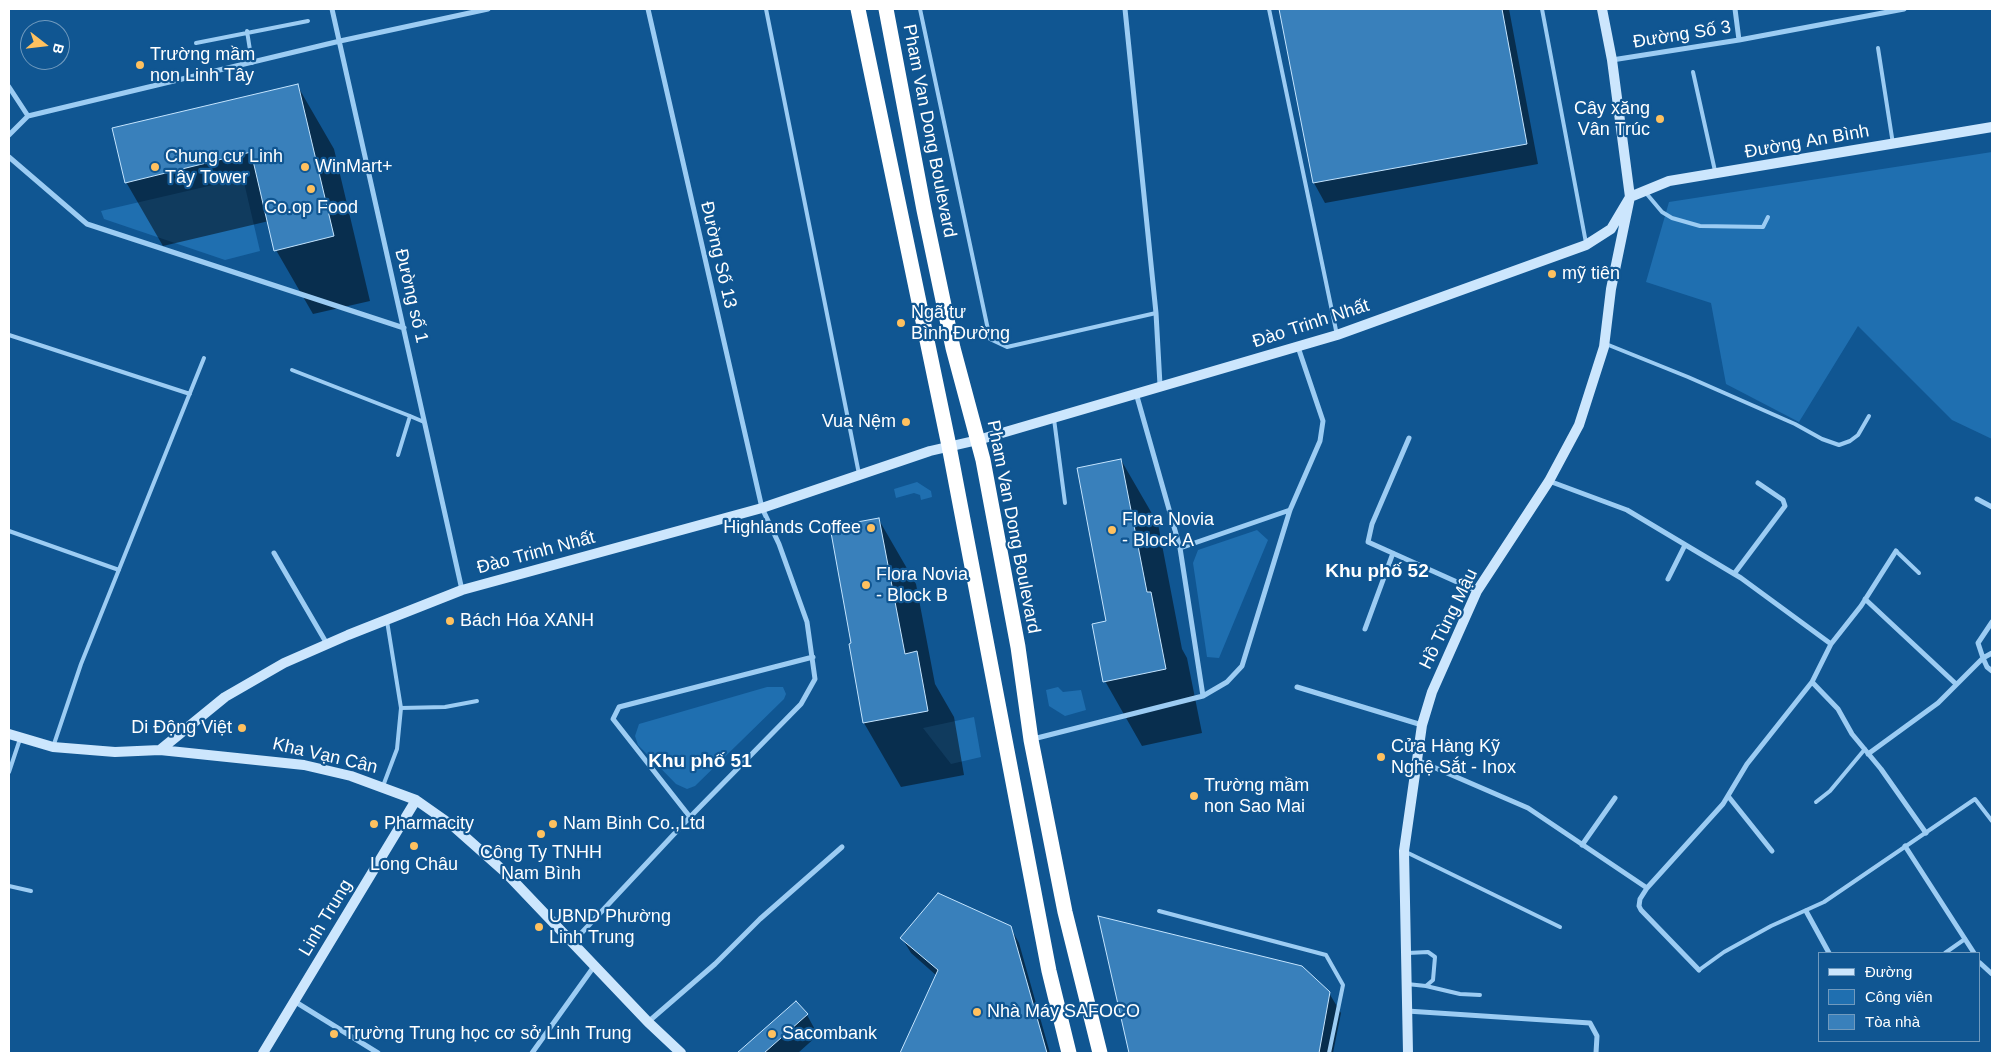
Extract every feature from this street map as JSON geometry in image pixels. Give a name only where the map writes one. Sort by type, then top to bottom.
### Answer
[{"type":"highway","points":[[858,9],[949,446],[1049,971],[1069,1053]]},
{"type":"highway","name":"Pham Van Dong Boulevard","points":[[886,9],[953,348],[978,440],[1018,647],[1031,740],[1065,912],[1100,1053]]},
{"type":"street","name":"Đường số 1","points":[[332,9],[462,590]]},
{"type":"street","points":[[9,135],[28,116],[340,41],[488,9]]},
{"type":"street","name":"Đường Số 13","points":[[573,942],[690,817],[801,704],[815,680],[807,622],[780,544],[762,508],[648,9]]},
{"type":"street","points":[[1125,9],[1156,313],[1160,385]]},
{"type":"street","name":"Hồ Tùng Mậu","points":[[1408,1053],[1404,851],[1422,725],[1432,692],[1478,591],[1549,481],[1579,426],[1604,343],[1611,289],[1630,197],[1612,60],[1602,9]]},
{"type":"street","points":[[1735,9],[1739,40]]},
{"type":"street","name":"Đường Số 3","points":[[1612,60],[1739,40],[1878,11],[1904,9]]},
{"type":"street","points":[[9,87],[28,116]]},
{"type":"street","name":"Đường An Bình","points":[[1630,197],[1669,181],[1992,127]]},
{"type":"street","points":[[9,157],[87,224],[404,328]]},
{"type":"street","name":"Đào Trinh Nhất","points":[[160,750],[225,697],[284,662],[462,590],[762,508],[949,446],[978,440],[1054,416],[1336,335],[1586,245],[1611,229],[1630,197]]},
{"type":"street","points":[[1031,740],[1203,696],[1227,682],[1242,666],[1290,510],[1320,441],[1323,421],[1298,346]]},
{"type":"street","points":[[1136,393],[1180,548],[1203,696]]},
{"type":"street","points":[[1409,438],[1372,524],[1368,542],[1478,591]]},
{"type":"street","points":[[1549,481],[1627,510],[1734,574],[1831,644]]},
{"type":"street","points":[[1734,574],[1786,506],[1783,500],[1758,483]]},
{"type":"street","points":[[1976,499],[1992,507]]},
{"type":"street","points":[[1180,548],[1290,510]]},
{"type":"street","points":[[1668,579],[1685,545]]},
{"type":"street","points":[[1698,970],[1639,906],[1647,888],[1728,796],[1747,764],[1812,682],[1831,644],[1865,599],[1896,551]]},
{"type":"street","points":[[274,553],[327,644]]},
{"type":"street","points":[[1365,629],[1393,553]]},
{"type":"street","points":[[1865,599],[1956,684]]},
{"type":"street","points":[[1992,622],[1978,643],[1983,658],[1992,671]]},
{"type":"street","points":[[1868,754],[1938,703],[1983,658],[1992,653]]},
{"type":"street","points":[[690,817],[613,719],[619,707],[813,657]]},
{"type":"street","points":[[1812,682],[1838,709],[1852,734],[1926,832]]},
{"type":"street","points":[[1297,686],[1422,725]]},
{"type":"street","name":"Kha Vạn Cân","points":[[9,734],[53,747],[115,752],[160,750],[304,764],[382,786],[416,800],[453,826],[506,873],[648,1022],[681,1053]]},
{"type":"street","points":[[1417,760],[1528,808],[1647,888]]},
{"type":"street","points":[[1728,796],[1772,850]]},
{"type":"street","points":[[1582,845],[1615,798]]},
{"type":"street","name":"Linh Trung","points":[[263,1053],[416,800]]},
{"type":"street","points":[[1905,846],[1973,952]]},
{"type":"street","points":[[648,1022],[715,964],[760,919],[842,847]]},
{"type":"street","points":[[1806,911],[1828,952]]},
{"type":"street","points":[[1981,963],[1992,974]]},
{"type":"street","points":[[532,1053],[595,965]]},
{"type":"street","points":[[294,1001],[378,1053]]},
{"type":"street","points":[[1407,1011],[1590,1023],[1597,1036],[1596,1053]]},
{"type":"lane","points":[[766,9],[860,476]]},
{"type":"lane","points":[[920,9],[990,339],[1008,347],[1156,313]]},
{"type":"lane","points":[[1269,9],[1336,335]]},
{"type":"lane","points":[[1542,9],[1586,245]]},
{"type":"lane","points":[[196,43],[308,21]]},
{"type":"lane","points":[[247,32],[252,63]]},
{"type":"lane","points":[[1878,48],[1893,144]]},
{"type":"lane","points":[[1693,72],[1716,174]]},
{"type":"lane","points":[[1644,190],[1662,212],[1672,218],[1700,226],[1763,227],[1768,217]]},
{"type":"lane","points":[[9,334],[190,394]]},
{"type":"lane","points":[[1604,343],[1688,377],[1795,424],[1822,439],[1839,445],[1850,441],[1858,435],[1869,416]]},
{"type":"lane","points":[[53,747],[81,664],[204,358]]},
{"type":"lane","points":[[292,370],[425,422]]},
{"type":"lane","points":[[398,455],[410,416]]},
{"type":"lane","points":[[1054,416],[1065,504]]},
{"type":"lane","points":[[9,531],[119,570]]},
{"type":"lane","points":[[1896,551],[1919,573]]},
{"type":"lane","points":[[382,786],[397,749],[401,708],[387,619]]},
{"type":"lane","points":[[401,708],[446,708],[477,701]]},
{"type":"lane","points":[[9,772],[20,737]]},
{"type":"lane","points":[[1816,802],[1830,791],[1864,749]]},
{"type":"lane","points":[[1698,970],[1748,939],[1824,902],[1975,799],[1992,820]]},
{"type":"lane","points":[[1404,851],[1560,927]]},
{"type":"lane","points":[[9,886],[31,891]]},
{"type":"lane","points":[[1159,911],[1326,955],[1343,985],[1329,1053]]},
{"type":"lane","points":[[1946,952],[1965,939]]},
{"type":"lane","points":[[1407,953],[1428,952],[1435,957],[1432,980],[1426,986]]},
{"type":"lane","points":[[1407,984],[1426,986],[1460,994],[1480,995]]},
{"type":"green space","points":[[1992,152],[1992,439],[1952,420],[1858,326],[1799,422],[1726,384],[1711,303],[1646,282],[1669,202]]},
{"type":"green space","points":[[243,178],[260,251],[225,260],[104,219],[101,211]]},
{"type":"green space","points":[[917,482],[931,491],[932,497],[921,500],[920,495],[914,493],[896,498],[894,489]]},
{"type":"green space","points":[[1257,530],[1268,540],[1219,658],[1207,657],[1193,563],[1198,550]]},
{"type":"green space","points":[[767,687],[783,687],[786,694],[784,699],[695,786],[687,789],[676,784],[638,745],[635,736],[639,724]]},
{"type":"green space","points":[[1058,687],[1063,692],[1081,690],[1086,710],[1065,716],[1049,706],[1046,690]]},
{"type":"green space","points":[[974,717],[981,757],[951,764],[923,728]]},
{"type":"building","points":[[1279,9],[1502,9],[1527,144],[1313,183]]},
{"type":"building","name":"Chung cư Linh Tây Tower","points":[[298,84],[334,236],[274,251],[251,152],[125,183],[112,128]]},
{"type":"building","name":"Flora Novia - Block A","points":[[1121,459],[1147,592],[1151,592],[1166,669],[1103,682],[1092,624],[1106,621],[1077,468]]},
{"type":"building","name":"Flora Novia - Block B","points":[[879,518],[905,654],[917,651],[928,711],[863,723],[830,527]]},
{"type":"building","name":"Nhà Máy SAFOCO","points":[[938,893],[1011,926],[1047,1053],[900,1053],[938,970],[900,938]]},
{"type":"building","points":[[1098,916],[1302,966],[1330,992],[1319,1053],[1129,1053]]},
{"type":"building","name":"Sacombank","points":[[796,1001],[808,1014],[764,1053],[737,1053]]},
{"type":"place","name":"Trường mầm non Linh Tây","points":[[140,65]]},
{"type":"place","name":"Cây xăng Vân Trúc","points":[[1660,119]]},
{"type":"place","name":"Chung cư Linh Tây Tower","points":[[155,167]]},
{"type":"place","name":"WinMart+","points":[[305,167]]},
{"type":"place","name":"Co.op Food","points":[[311,189]]},
{"type":"place","name":"mỹ tiên","points":[[1552,274]]},
{"type":"place","name":"Ngã tư Bình Đường","points":[[901,323]]},
{"type":"place","name":"Vua Nệm","points":[[906,422]]},
{"type":"place","name":"Highlands Coffee","points":[[871,528]]},
{"type":"place","name":"Flora Novia - Block A","points":[[1112,530]]},
{"type":"place","name":"Flora Novia - Block B","points":[[866,585]]},
{"type":"place","name":"Bách Hóa XANH","points":[[450,621]]},
{"type":"place","name":"Di Động Việt","points":[[242,728]]},
{"type":"place","name":"Cửa Hàng Kỹ Nghệ Sắt - Inox","points":[[1381,757]]},
{"type":"place","name":"Trường mầm non Sao Mai","points":[[1194,796]]},
{"type":"place","name":"Pharmacity","points":[[374,824]]},
{"type":"place","name":"Nam Binh Co.,Ltd","points":[[553,824]]},
{"type":"place","name":"Công Ty TNHH Nam Bình","points":[[541,834]]},
{"type":"place","name":"Long Châu","points":[[414,846]]},
{"type":"place","name":"UBND Phường Linh Trung","points":[[539,927]]},
{"type":"place","name":"Nhà Máy SAFOCO","points":[[977,1012]]},
{"type":"place","name":"Trường Trung học cơ sở Linh Trung","points":[[334,1034]]},
{"type":"place","name":"Sacombank","points":[[772,1034]]},
{"type":"district","name":"Khu phố 52","points":[[1377,572]]},
{"type":"district","name":"Khu phố 51","points":[[700,762]]}]
